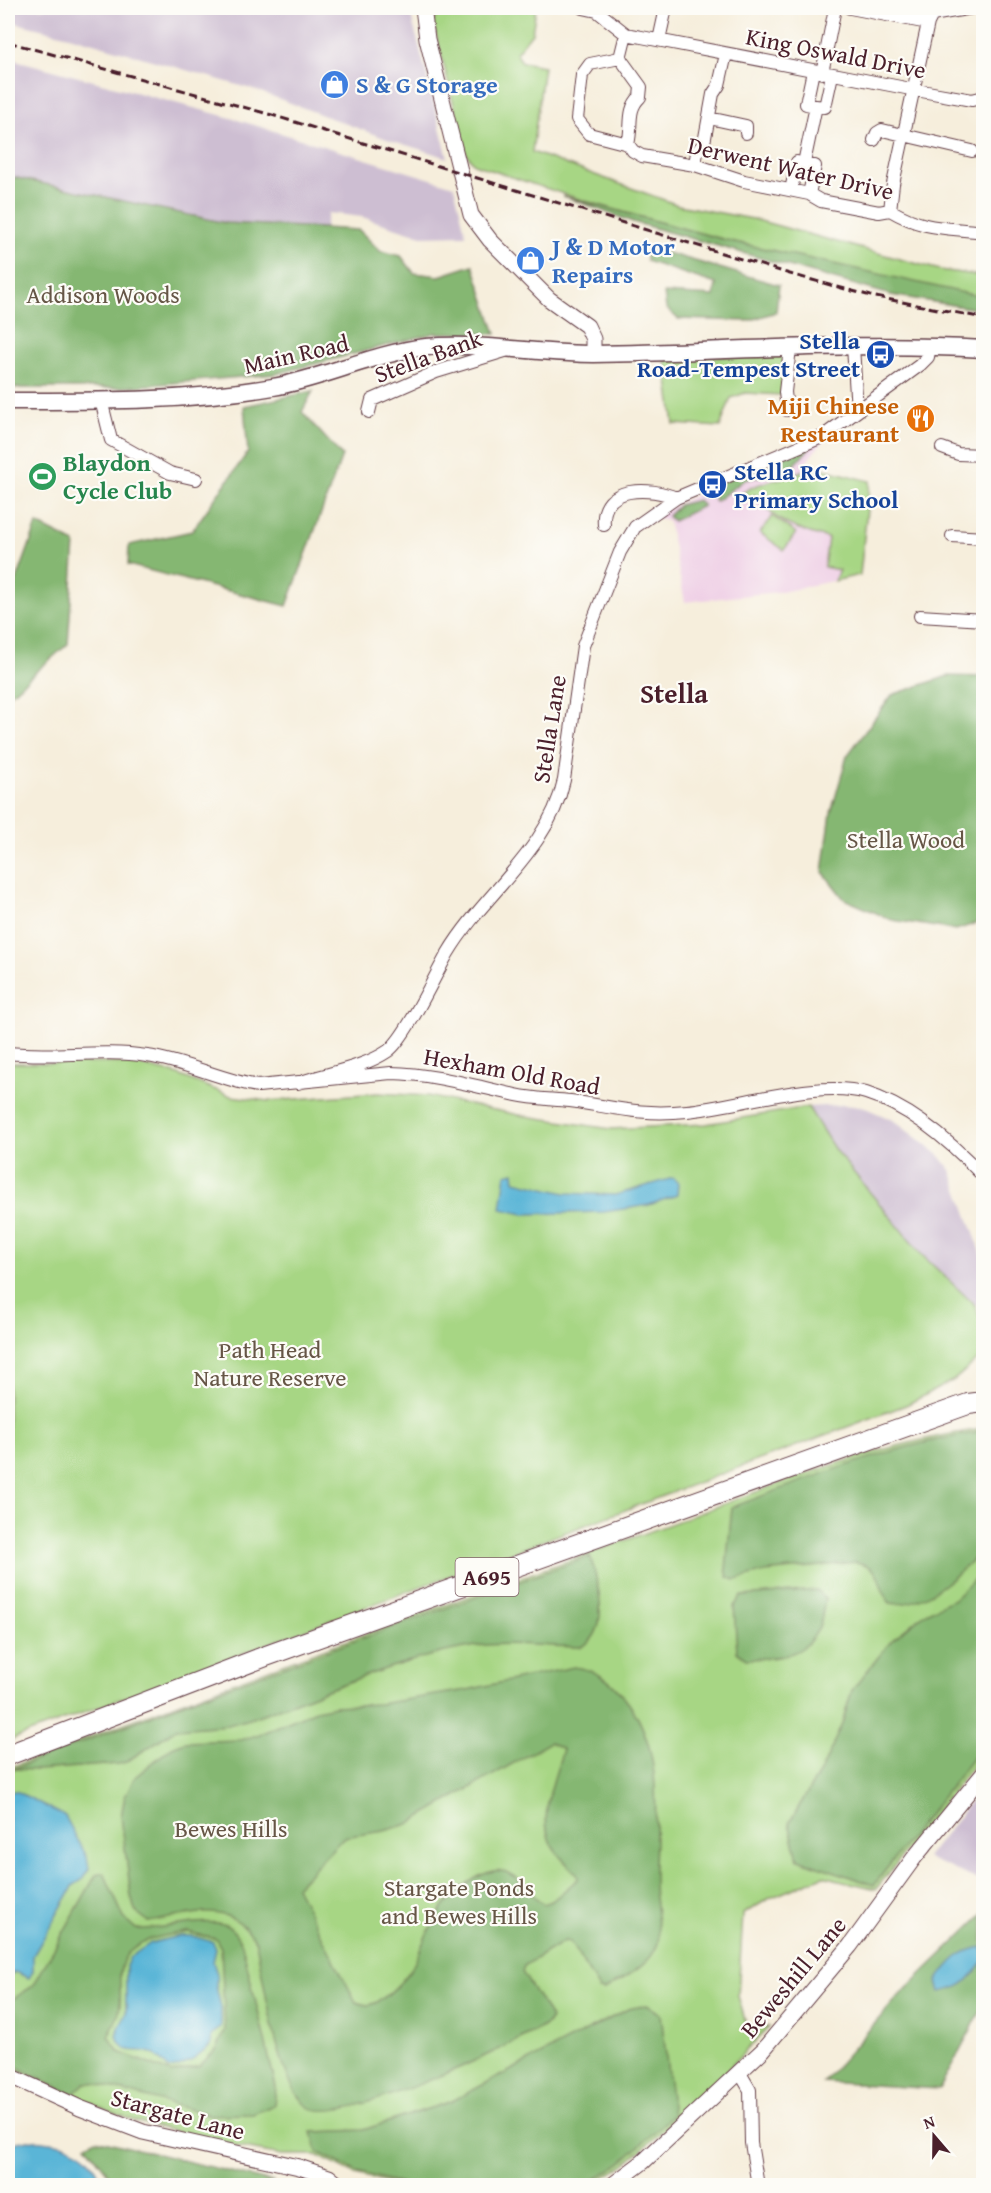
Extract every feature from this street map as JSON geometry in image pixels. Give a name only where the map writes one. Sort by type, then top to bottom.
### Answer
[{"type":"main road","name":"Main Road","points":[[8,401],[180,398],[276,387],[424,348],[471,346],[593,354],[853,346],[984,349]]},
{"type":"main road","name":"A695","points":[[8,1755],[289,1648],[978,1400]]},
{"type":"street","points":[[423,8],[427,39],[467,204],[477,225],[549,299],[587,326],[593,339],[593,354]]},
{"type":"street","name":"King Oswald Drive","points":[[583,8],[597,11],[626,34],[972,100],[984,97]]},
{"type":"street","points":[[659,40],[666,8]]},
{"type":"street","points":[[823,73],[806,104],[825,107],[823,73],[835,8]]},
{"type":"street","points":[[850,8],[930,15],[972,8]]},
{"type":"street","points":[[890,210],[930,15]]},
{"type":"street","points":[[626,34],[620,58],[641,87],[640,97],[634,103],[629,120],[632,130],[628,144]]},
{"type":"street","points":[[695,165],[726,54]]},
{"type":"street","name":"Derwent Water Drive","points":[[620,58],[590,64],[582,75],[578,119],[589,134],[628,144],[633,151],[642,156],[695,165],[744,181],[809,194],[821,201],[879,212],[890,210],[912,223],[960,232],[984,232]]},
{"type":"street","points":[[804,164],[816,105]]},
{"type":"street","points":[[709,118],[746,126],[746,133]]},
{"type":"street","points":[[874,140],[877,133],[882,130],[972,151]]},
{"type":"street","points":[[791,190],[797,162],[815,166],[809,194]]},
{"type":"street","points":[[853,346],[857,411]]},
{"type":"street","name":"Stella Lane","points":[[298,1083],[381,1054],[394,1044],[460,933],[546,826],[561,795],[581,657],[588,632],[628,535],[645,518],[676,498],[822,437],[925,360],[930,346]]},
{"type":"street","name":"Stella Bank","points":[[369,412],[372,400],[436,372],[512,348]]},
{"type":"street","points":[[787,410],[785,392],[790,348]]},
{"type":"street","points":[[101,400],[111,440],[170,473],[196,479]]},
{"type":"street","points":[[942,448],[958,454],[984,455]]},
{"type":"street","points":[[604,525],[608,508],[624,493],[644,489],[676,498]]},
{"type":"street","points":[[952,536],[984,538]]},
{"type":"street","points":[[920,616],[984,620]]},
{"type":"street","name":"Hexham Old Road","points":[[8,1053],[143,1055],[189,1065],[238,1083],[269,1087],[391,1073],[413,1074],[519,1096],[570,1101],[622,1112],[649,1113],[722,1107],[818,1091],[855,1090],[900,1107],[957,1149],[984,1177]]},
{"type":"street","points":[[381,1054],[391,1073]]},
{"type":"street","name":"Beweshill Lane","points":[[611,2186],[643,2162],[740,2073],[850,1946],[914,1858],[984,1773]]},
{"type":"street","points":[[740,2073],[750,2090],[752,2143],[758,2186]]},
{"type":"street","name":"Stargate Lane","points":[[8,2075],[80,2108],[142,2132],[299,2167],[329,2177],[340,2186]]},
{"type":"shaded area","points":[[8,8],[409,8],[448,158],[387,139],[258,91],[69,36],[8,21]]},
{"type":"shaded area","points":[[8,58],[231,118],[454,186],[466,235],[422,236],[362,217],[328,213],[324,232],[226,223],[8,176]]},
{"type":"shaded area","points":[[825,439],[804,464],[870,481],[860,575],[786,591],[685,602],[668,520],[653,517],[714,485]]},
{"type":"shaded area","points":[[843,1105],[863,1107],[893,1120],[939,1155],[951,1170],[983,1258],[983,1300],[975,1305],[921,1254],[835,1150],[808,1107]]},
{"type":"shaded area","points":[[983,1785],[983,1882],[927,1858]]},
{"type":"green space","points":[[464,8],[536,8],[532,33],[516,53],[522,62],[544,66],[532,152],[678,205],[753,219],[940,270],[983,276],[983,297],[855,271],[726,240],[599,205],[474,164],[466,153],[433,23],[441,13]]},
{"type":"green space","name":"Addison Woods","points":[[8,176],[226,223],[359,230],[380,251],[401,256],[414,273],[439,276],[473,265],[496,334],[435,333],[276,374],[114,388],[8,388]]},
{"type":"green space","points":[[563,196],[726,240],[983,297],[983,310],[891,295],[633,222]]},
{"type":"green space","points":[[646,247],[779,285],[776,312],[748,321],[678,319],[666,308],[664,293],[714,296],[716,284],[646,261]]},
{"type":"green space","points":[[786,354],[781,395],[745,393],[731,398],[720,427],[674,424],[665,359]]},
{"type":"green space","points":[[313,391],[302,412],[342,456],[287,606],[128,565],[129,545],[192,531],[248,452],[244,406]]},
{"type":"green space","points":[[813,444],[791,469],[744,480],[716,501],[714,500],[714,485]]},
{"type":"green space","points":[[812,466],[870,481],[860,575],[834,581],[839,570],[824,567],[828,538],[787,524],[770,512],[756,495],[735,499],[743,492],[762,483],[793,475]]},
{"type":"green space","points":[[698,500],[703,506],[673,521],[668,516],[679,505]]},
{"type":"green space","points":[[772,516],[796,533],[784,550],[760,533]]},
{"type":"green space","points":[[37,524],[75,543],[68,644],[8,696],[8,605]]},
{"type":"green space","name":"Stella Wood","points":[[948,676],[984,677],[983,921],[956,930],[892,920],[844,899],[823,872],[831,813],[847,756],[892,695]]},
{"type":"green space","name":"Path Head Nature Reserve","points":[[8,1063],[129,1063],[176,1074],[231,1096],[269,1101],[378,1093],[428,1096],[519,1115],[611,1129],[706,1124],[808,1107],[835,1150],[921,1254],[975,1305],[983,1327],[983,1355],[954,1380],[906,1405],[8,1741]]},
{"type":"green space","name":"Stargate Ponds and Bewes Hills","points":[[983,1429],[983,1753],[876,1889],[823,1876],[770,1898],[743,1914],[738,1996],[747,2027],[769,2027],[704,2094],[624,2165],[591,2185],[398,2185],[355,2174],[316,2155],[282,2155],[233,2146],[134,2121],[8,2068],[8,1768],[319,1651],[806,1474],[895,1447],[939,1436]]},
{"type":"green space","points":[[983,1432],[983,1548],[953,1578],[929,1595],[903,1603],[890,1603],[876,1573],[871,1568],[856,1562],[765,1572],[735,1580],[728,1577],[726,1569],[732,1507],[856,1462],[919,1444]]},
{"type":"green space","points":[[590,1556],[599,1592],[600,1619],[597,1631],[591,1640],[581,1647],[497,1644],[455,1650],[364,1676],[246,1720],[228,1725],[176,1729],[126,1762],[119,1764],[38,1770],[13,1769],[194,1699]]},
{"type":"green space","points":[[983,1571],[983,1745],[874,1885],[798,1859],[789,1823],[824,1765],[842,1724],[852,1690],[891,1641],[924,1614],[954,1599]]},
{"type":"green space","points":[[817,1590],[825,1599],[821,1620],[811,1640],[803,1647],[786,1655],[766,1658],[746,1659],[737,1652],[734,1606],[742,1596]]},
{"type":"green space","name":"Bewes Hills","points":[[574,1667],[602,1676],[623,1696],[637,1717],[647,1739],[652,1762],[656,1811],[654,1884],[658,1943],[643,1965],[604,1990],[599,1989],[570,1942],[564,1941],[524,1966],[522,1972],[551,2017],[549,2023],[466,2065],[388,2096],[353,2106],[325,2110],[307,2106],[297,2094],[280,2054],[273,2030],[256,1942],[246,1928],[235,1919],[222,1914],[194,1914],[149,1922],[135,1911],[121,1816],[125,1796],[135,1777],[172,1747],[185,1742],[240,1740],[316,1710],[335,1706],[379,1704],[467,1690]],"holes":[[[550,1742],[563,1749],[552,1785],[546,1822],[552,1846],[577,1874],[578,1879],[552,1901],[544,1904],[509,1873],[495,1871],[479,1876],[454,1895],[442,1909],[428,1932],[412,1968],[402,1981],[375,2003],[369,2005],[356,2002],[296,1887],[344,1837],[384,1831],[408,1824]]]},
{"type":"green space","points":[[104,1873],[124,1918],[136,1929],[213,1923],[223,1924],[234,1931],[242,1944],[276,2087],[274,2105],[253,2114],[210,2115],[95,2083],[85,2083],[73,2094],[8,2063],[8,1997],[13,1999],[33,1986],[96,1875]],"holes":[[[188,1932],[216,1939],[221,1948],[225,2030],[217,2049],[199,2066],[172,2073],[119,2052],[108,2036],[118,2014],[120,1974],[128,1953],[145,1941]]]},
{"type":"green space","points":[[983,1914],[983,2007],[939,2089],[823,2082],[900,1995]]},
{"type":"green space","points":[[647,2005],[661,2014],[673,2115],[622,2162],[586,2185],[407,2185],[357,2172],[317,2152],[312,2132],[363,2130],[452,2101],[628,2009]]},
{"type":"green space","points":[[96,2139],[272,2182],[263,2186],[105,2185],[110,2176],[86,2145]]},
{"type":"water","points":[[514,1172],[515,1181],[565,1193],[615,1195],[673,1178],[678,1183],[677,1195],[649,1205],[604,1212],[524,1214],[501,1209],[506,1174]]},
{"type":"water","points":[[16,1791],[65,1816],[87,1857],[89,1869],[82,1880],[74,1885],[33,1956],[33,1971],[29,1978],[15,1972],[8,1976],[8,1792]]},
{"type":"water","points":[[179,1936],[192,1936],[213,1942],[216,1949],[213,1962],[217,1974],[216,1986],[221,2007],[221,2027],[211,2036],[211,2044],[197,2057],[181,2066],[169,2069],[149,2052],[128,2050],[120,2043],[116,2035],[126,2013],[126,1966],[130,1957],[151,1943]]},
{"type":"water","points":[[983,1947],[983,1962],[969,1979],[955,1988],[940,1992],[937,1981],[946,1968],[962,1954]]},
{"type":"water","points":[[27,2140],[60,2144],[80,2151],[95,2166],[99,2177],[90,2185],[8,2185],[8,2144]]},
{"type":"railway","points":[[8,42],[272,115],[790,274],[871,296],[984,318]]},
{"type":"place","name":"S & G Storage","points":[[335,84]]},
{"type":"place","name":"J & D Motor Repairs","points":[[531,260]]},
{"type":"place","name":"Stella Road-Tempest Street","points":[[881,354]]},
{"type":"place","name":"Miji Chinese Restaurant","points":[[920,419]]},
{"type":"place","name":"Blaydon Cycle Club","points":[[42,476]]},
{"type":"place","name":"Stella RC Primary School","points":[[713,485]]},
{"type":"district","name":"Stella","points":[[674,693]]}]
